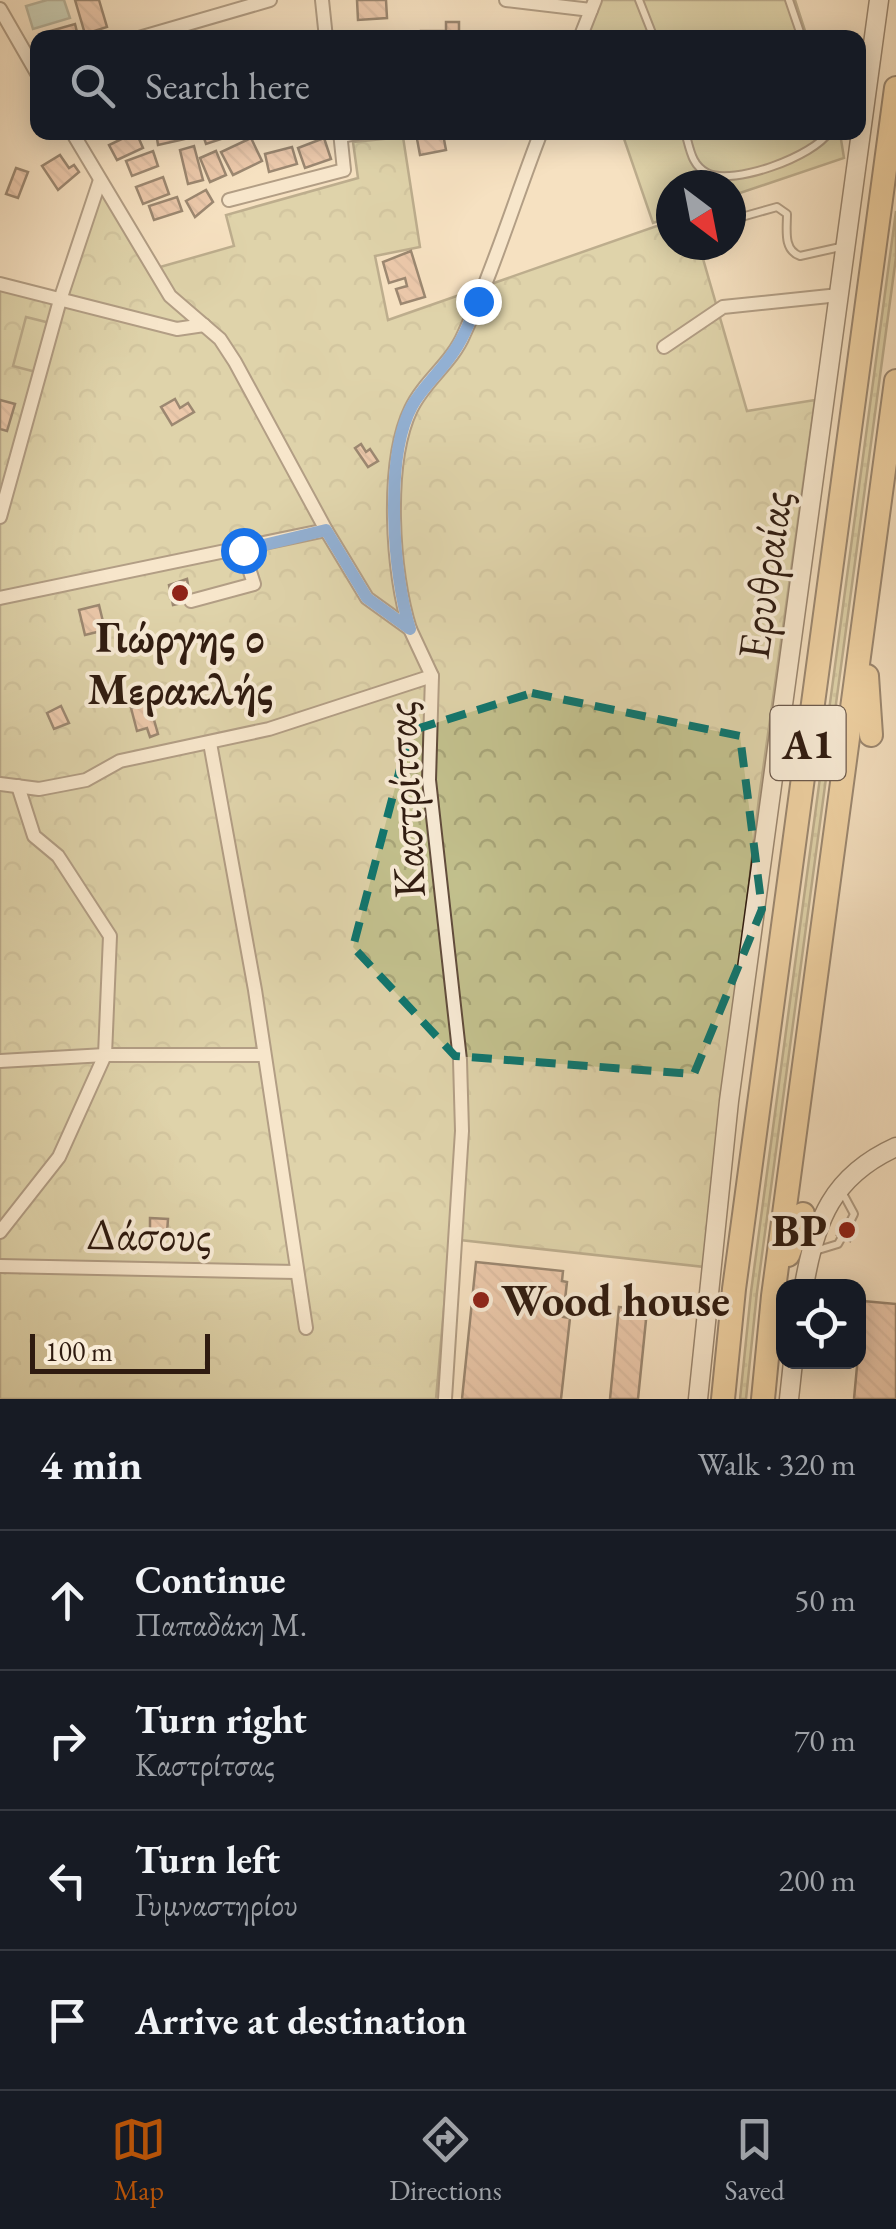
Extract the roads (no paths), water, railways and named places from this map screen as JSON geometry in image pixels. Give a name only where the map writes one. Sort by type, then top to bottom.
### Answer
[{"type":"highway","name":"Α1","points":[[723,1399],[896,88]]},
{"type":"highway","name":"Α1","points":[[763,1399],[773,1296],[896,381]]},
{"type":"highway","points":[[863,628],[871,735]]},
{"type":"highway","points":[[773,1296],[803,1214]]},
{"type":"main road","name":"Ερυθραίας","points":[[866,97],[879,0]]},
{"type":"main road","name":"Ερυθραίας","points":[[698,1399],[729,1101],[860,140]]},
{"type":"main road","points":[[805,1279],[820,1218],[840,1188],[869,1161],[896,1147]]},
{"type":"main road","points":[[790,1399],[793,1369]]},
{"type":"street","points":[[167,30],[270,0]]},
{"type":"street","points":[[322,0],[325,30]]},
{"type":"street","points":[[506,0],[593,5],[583,30]]},
{"type":"street","points":[[0,9],[30,60]]},
{"type":"street","name":"Καστρίτσας","points":[[77,140],[170,296],[220,340],[235,362],[367,598],[410,629],[432,676],[429,780],[460,1060],[462,1131],[444,1399]]},
{"type":"street","points":[[229,200],[344,170],[341,140]]},
{"type":"street","points":[[410,629],[401,601],[394,512],[406,424],[413,404],[463,337],[539,140]]},
{"type":"street","points":[[0,517],[60,300],[100,180]]},
{"type":"street","points":[[0,284],[177,329],[204,325]]},
{"type":"street","points":[[664,347],[723,307],[839,295]]},
{"type":"street","points":[[0,598],[326,530]]},
{"type":"street","points":[[192,601],[254,584],[243,550]]},
{"type":"street","points":[[0,784],[39,788],[86,780],[120,761],[269,728],[432,676]]},
{"type":"street","points":[[210,744],[306,1328]]},
{"type":"street","points":[[0,1232],[59,1157],[106,1055],[110,936],[58,856],[34,836],[18,786]]},
{"type":"street","points":[[0,1061],[106,1055],[264,1055]]},
{"type":"street","name":"Δάσους","points":[[0,1266],[297,1272]]},
{"type":"lane","points":[[639,0],[651,30]]},
{"type":"lane","points":[[789,0],[799,30]]},
{"type":"lane","points":[[688,140],[695,164],[724,178],[753,172],[824,140]]},
{"type":"lane","points":[[746,216],[776,207],[787,214],[788,248],[793,254],[800,256],[846,246]]},
{"type":"lane","points":[[840,1188],[854,1214],[849,1224]]},
{"type":"lane","points":[[809,1253],[838,1244],[842,1237]]},
{"type":"place","name":"Γιώργης ο Μερακλής","points":[[180,593]]},
{"type":"place","name":"BP","points":[[847,1230]]},
{"type":"place","name":"Wood house","points":[[481,1300]]}]
